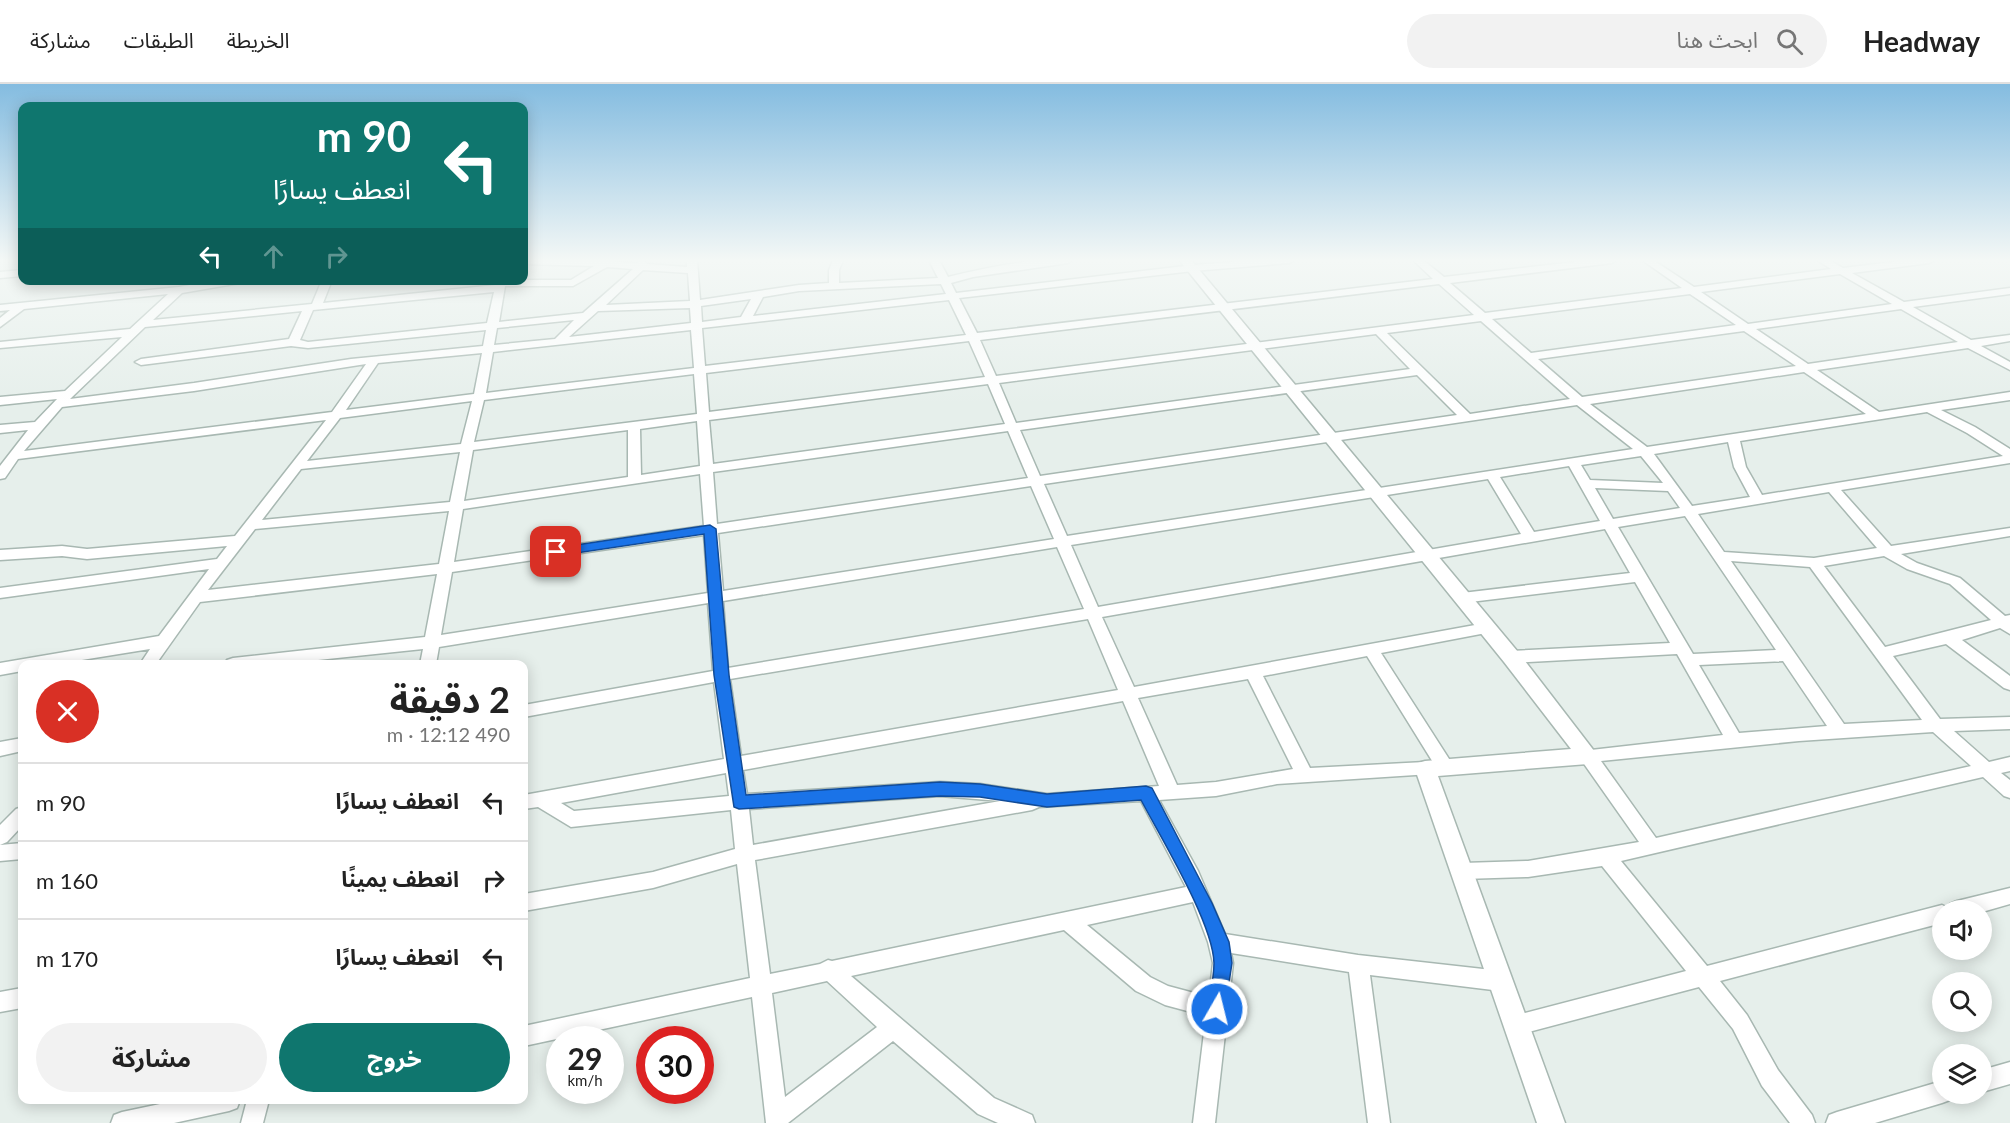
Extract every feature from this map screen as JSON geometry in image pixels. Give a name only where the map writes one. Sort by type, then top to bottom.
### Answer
[{"type":"street","points":[[0,324],[18,308]]},
{"type":"street","points":[[0,475],[56,404],[159,308]]},
{"type":"street","points":[[0,345],[308,308]]},
{"type":"street","points":[[294,342],[312,308]]},
{"type":"street","points":[[429,660],[467,447],[489,348],[495,308]]},
{"type":"street","points":[[558,342],[574,323],[598,308]]},
{"type":"street","points":[[695,308],[698,325],[721,675],[739,802],[776,1121]]},
{"type":"street","points":[[744,320],[751,308]]},
{"type":"street","points":[[56,404],[194,387],[374,360],[558,342],[844,308]]},
{"type":"street","points":[[958,308],[1012,426],[1034,482],[1063,543],[1170,792]]},
{"type":"street","points":[[13,456],[336,414],[1211,308]]},
{"type":"street","points":[[1224,308],[1256,344],[1330,438],[1511,657],[1588,756],[1652,846]]},
{"type":"street","points":[[1475,308],[1580,402],[1644,451],[1672,486],[1839,730]]},
{"type":"street","points":[[297,466],[467,447],[1534,308]]},
{"type":"street","points":[[1718,308],[1877,416]]},
{"type":"street","points":[[1529,357],[1875,308]]},
{"type":"street","points":[[1906,308],[2010,367]]},
{"type":"street","points":[[141,362],[294,342],[298,345],[308,345],[585,316]]},
{"type":"street","points":[[1377,329],[1466,417]]},
{"type":"street","points":[[195,597],[446,568],[2010,338]]},
{"type":"street","points":[[151,660],[195,597],[297,466],[374,360]]},
{"type":"street","points":[[250,525],[457,506],[1012,426],[1418,371]]},
{"type":"street","points":[[0,401],[67,394]]},
{"type":"street","points":[[269,660],[433,642],[1374,492],[2010,396]]},
{"type":"street","points":[[1928,408],[1971,430],[2010,457]]},
{"type":"street","points":[[634,424],[635,480]]},
{"type":"street","points":[[0,429],[39,425]]},
{"type":"street","points":[[1733,438],[1740,467],[1758,500]]},
{"type":"street","points":[[528,710],[721,675],[1093,614],[1688,510],[1833,489],[2010,457]]},
{"type":"street","points":[[1573,462],[1734,739]]},
{"type":"street","points":[[1492,474],[1530,537]]},
{"type":"street","points":[[1585,484],[1672,486]]},
{"type":"street","points":[[1833,489],[1889,553],[1912,566],[1955,581],[2007,624]]},
{"type":"street","points":[[1720,556],[1814,563],[1889,553],[2010,532]]},
{"type":"street","points":[[0,555],[62,551],[87,554],[238,540]]},
{"type":"street","points":[[0,593],[221,563]]},
{"type":"street","points":[[1814,563],[1935,724],[2010,791]]},
{"type":"street","points":[[1462,598],[1639,577]]},
{"type":"street","points":[[1882,653],[2007,624]]},
{"type":"street","points":[[532,800],[733,766],[1486,628]]},
{"type":"street","points":[[1949,638],[2010,684]]},
{"type":"street","points":[[53,660],[164,641]]},
{"type":"street","points":[[1371,650],[1435,768],[1463,871],[1551,1123]]},
{"type":"street","points":[[1511,657],[1787,655]]},
{"type":"street","points":[[0,669],[18,666]]},
{"type":"street","points":[[1993,671],[2010,668]]},
{"type":"street","points":[[1253,672],[1305,776]]},
{"type":"street","points":[[528,902],[653,880],[745,854],[1047,801],[1231,787],[1266,778],[1588,756],[1734,739],[1839,730],[1935,724],[2010,723]]},
{"type":"street","points":[[0,749],[18,746]]},
{"type":"street","points":[[1463,871],[1528,869],[1606,857],[2010,764]]},
{"type":"street","points":[[532,800],[571,819],[739,802],[940,789],[980,791],[1047,801]]},
{"type":"street","points":[[1146,793],[1220,942],[1223,963],[1204,1123]]},
{"type":"street","points":[[0,837],[18,818]]},
{"type":"street","points":[[0,853],[18,851]]},
{"type":"street","points":[[1606,857],[1740,1022],[1770,1077],[1804,1123]]},
{"type":"street","points":[[528,1035],[828,969],[1197,892]]},
{"type":"street","points":[[1992,901],[2010,896]]},
{"type":"street","points":[[1517,1026],[1932,917]]},
{"type":"street","points":[[1066,920],[1152,989],[1217,1009]]},
{"type":"street","points":[[1220,942],[1358,964],[1501,981]]},
{"type":"street","points":[[1358,964],[1379,1123]]},
{"type":"street","points":[[828,969],[893,1028],[986,1106],[1024,1123]]},
{"type":"street","points":[[0,1002],[18,999]]},
{"type":"street","points":[[776,1121],[893,1028]]},
{"type":"street","points":[[1992,1078],[2010,1072]]},
{"type":"street","points":[[1838,1123],[1932,1095]]},
{"type":"street","points":[[122,1123],[210,1104]]},
{"type":"street","points":[[252,1123],[257,1104]]},
{"type":"route","points":[[556,552],[710,529],[721,675],[739,802],[940,789],[963,789],[1047,801],[1146,793],[1206,908],[1220,942],[1223,963],[1217,1009]]}]
